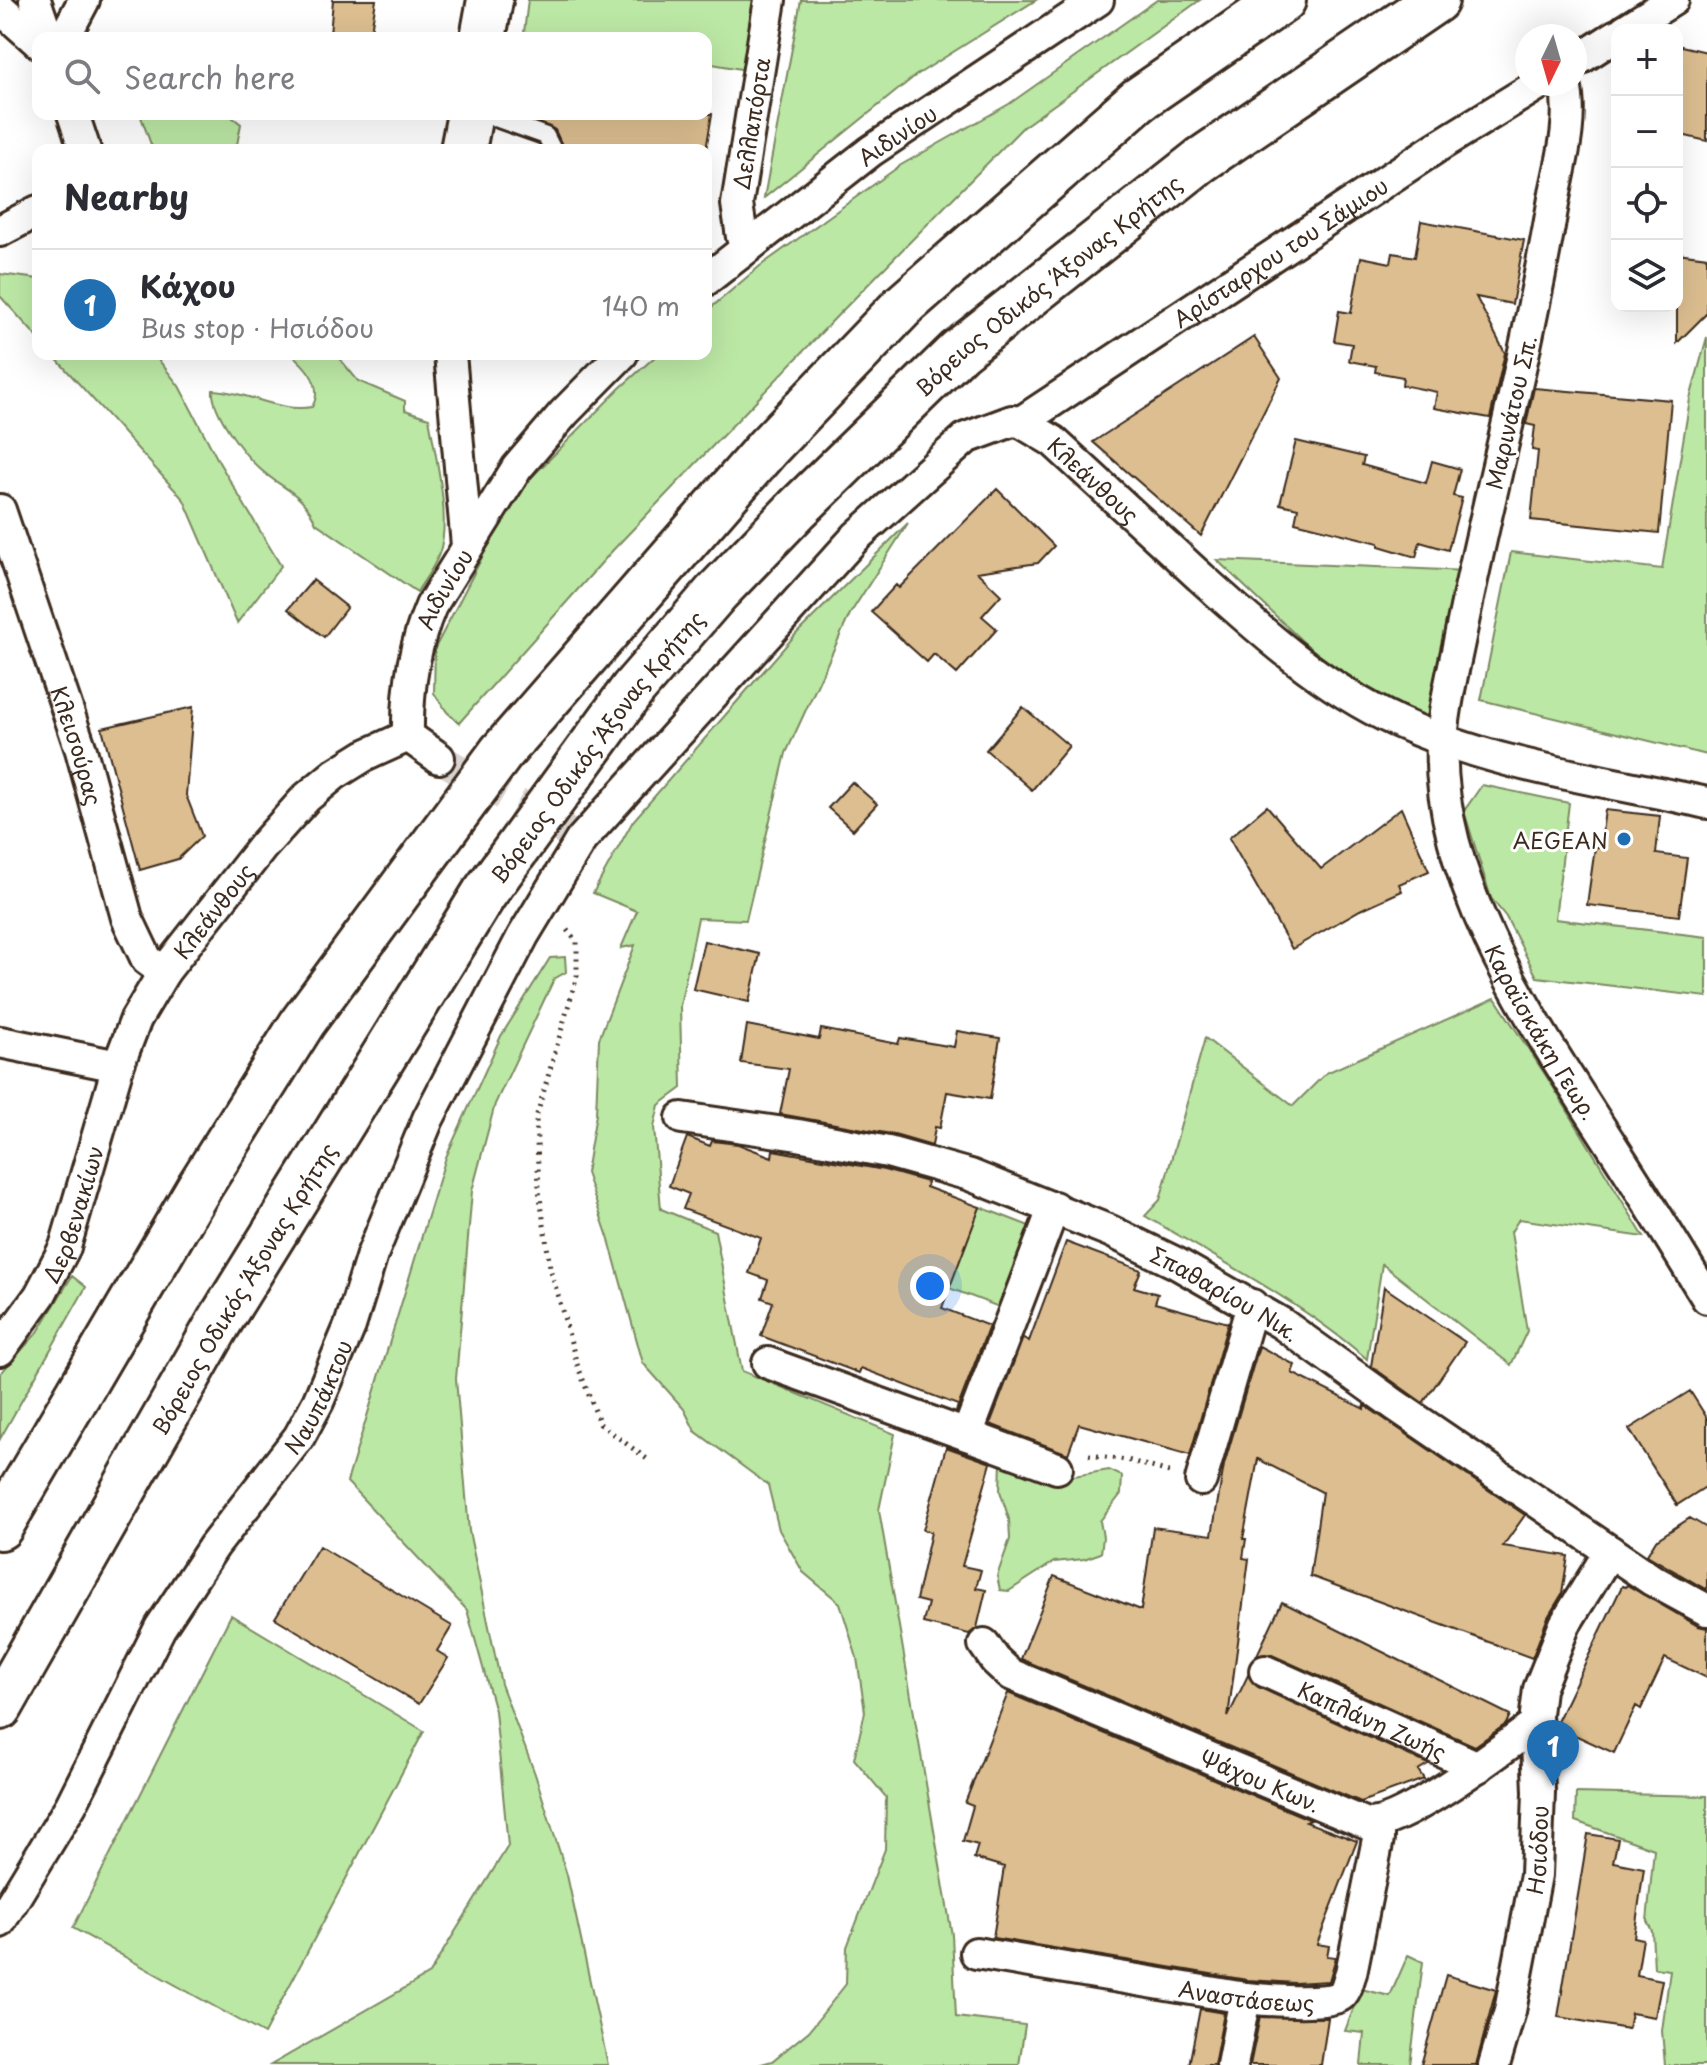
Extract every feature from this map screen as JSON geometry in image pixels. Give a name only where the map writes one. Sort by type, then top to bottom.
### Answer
[{"type":"main road","points":[[484,32],[490,0]]},
{"type":"main road","points":[[0,1527],[171,1234],[296,1034],[501,753],[768,447],[904,305],[1138,100],[1283,0]]},
{"type":"main road","name":"Βόρειος Οδικός Άξονας Κρήτης","points":[[0,1707],[218,1324],[476,908],[555,793],[633,689],[716,593],[797,509],[959,351],[1201,160],[1436,0]]},
{"type":"main road","points":[[464,144],[469,120]]},
{"type":"street","points":[[35,0],[46,32]]},
{"type":"street","points":[[67,32],[84,0]]},
{"type":"street","name":"Δελλαπόρτα","points":[[749,245],[742,237],[737,204],[770,0]]},
{"type":"street","points":[[1635,24],[1673,0]]},
{"type":"street","name":"Αιδινίου","points":[[712,275],[871,151],[1091,2]]},
{"type":"street","points":[[0,8],[32,37]]},
{"type":"street","points":[[1587,54],[1611,39]]},
{"type":"street","name":"Αρίσταρχου του Σάμιου","points":[[1021,422],[1437,147],[1520,96]]},
{"type":"street","name":"Μαρινάτου Σπ.","points":[[1442,740],[1467,603],[1540,279],[1565,140],[1568,96]]},
{"type":"street","points":[[75,120],[83,144]]},
{"type":"street","points":[[0,231],[32,214]]},
{"type":"street","points":[[451,360],[467,546]]},
{"type":"street","name":"Αιδινίου","points":[[408,736],[408,694],[423,625],[507,482],[534,447],[616,360]]},
{"type":"street","name":"Κλεάνθους","points":[[1021,422],[1053,441],[1237,610],[1297,660],[1338,689],[1379,712],[1442,740],[1540,767],[1707,803]]},
{"type":"street","name":"Ναυπάκτου","points":[[0,1922],[71,1805],[166,1617],[214,1546],[299,1437],[318,1402],[350,1326],[372,1255],[428,1119],[539,908],[581,840],[856,537],[966,438],[1002,423],[1021,422]]},
{"type":"street","name":"Κλεισούρας","points":[[0,510],[81,750],[127,918],[147,960],[164,972]]},
{"type":"street","points":[[408,736],[439,758]]},
{"type":"street","name":"Κλεάνθους","points":[[118,1066],[136,1019],[164,972],[263,846],[306,798],[351,763],[408,736]]},
{"type":"street","name":"Καραϊσκάκη Γεωρ.","points":[[1442,740],[1444,786],[1455,845],[1473,901],[1497,955],[1707,1298]]},
{"type":"street","points":[[0,1042],[118,1066]]},
{"type":"street","name":"Δερβενακίων","points":[[0,1350],[40,1295],[65,1247],[118,1066]]},
{"type":"street","name":"Σπαθαρίου Νικ.","points":[[682,1118],[888,1152],[970,1175],[1054,1207],[1176,1263],[1252,1305],[1652,1580],[1707,1610]]},
{"type":"street","points":[[967,1435],[1054,1207]]},
{"type":"street","points":[[1201,1480],[1252,1305]]},
{"type":"street","points":[[768,1363],[1057,1468]]},
{"type":"street","name":"Ησιόδου","points":[[1494,2065],[1510,2011],[1536,1875],[1539,1792],[1536,1724],[1539,1689],[1559,1637],[1610,1551]]},
{"type":"street","name":"Ψάχου Κων.","points":[[984,1644],[1010,1674],[1340,1814],[1367,1824],[1378,1823]]},
{"type":"street","name":"Καπλάνη Ζωής","points":[[1265,1671],[1478,1767]]},
{"type":"street","points":[[1378,1823],[1427,1799],[1478,1767],[1536,1724]]},
{"type":"street","name":"Αναστάσεως","points":[[976,1953],[1245,1998],[1336,1998],[1344,1992],[1351,1973],[1378,1839],[1378,1823]]},
{"type":"street","points":[[1232,2065],[1245,1998]]},
{"type":"lane","points":[[501,120],[546,136],[550,144]]},
{"type":"path","points":[[539,908],[564,926],[577,942],[577,976],[536,1118],[539,1190],[550,1267],[577,1364],[600,1424],[647,1459]]},
{"type":"path","points":[[1057,1468],[1069,1467],[1081,1455],[1103,1456],[1201,1480]]},
{"type":"green space","points":[[528,0],[759,0],[747,70],[712,64],[712,32],[524,32]]},
{"type":"green space","points":[[801,0],[1036,0],[915,76],[764,198]]},
{"type":"green space","points":[[1157,0],[1200,0],[1023,127],[613,550],[459,723],[434,693],[435,648],[515,494],[651,360],[712,360],[712,307],[760,266],[901,165],[1009,104]]},
{"type":"green space","points":[[142,120],[236,120],[241,124],[237,144],[151,144]]},
{"type":"green space","points":[[0,274],[32,278],[32,331],[0,296]]},
{"type":"green space","points":[[1707,337],[1707,755],[1481,700],[1511,552],[1662,569],[1690,399]]},
{"type":"green space","points":[[57,360],[159,360],[179,386],[220,464],[281,566],[237,623],[184,500]]},
{"type":"green space","points":[[298,360],[341,360],[358,381],[405,401],[405,410],[429,418],[441,487],[443,540],[432,569],[417,592],[316,523],[297,497],[252,461],[222,420],[213,390],[275,405],[312,407],[315,385]]},
{"type":"green space","points":[[908,523],[850,614],[786,753],[746,920],[698,918],[680,1006],[682,1088],[659,1105],[654,1127],[661,1209],[715,1231],[742,1371],[895,1434],[879,1510],[952,1935],[956,2017],[1025,2025],[1019,2065],[758,2065],[772,2061],[809,2031],[846,1984],[847,1947],[885,1849],[886,1797],[854,1759],[865,1712],[857,1658],[840,1603],[803,1572],[779,1530],[768,1485],[695,1431],[684,1409],[643,1363],[609,1240],[586,1173],[596,1114],[599,1039],[635,945],[621,948],[637,911],[593,893],[633,821],[796,634]]},
{"type":"green space","points":[[1217,560],[1466,571],[1432,721],[1351,682],[1301,640]]},
{"type":"green space","points":[[1482,785],[1569,803],[1555,919],[1707,937],[1707,997],[1537,977],[1506,917],[1491,898],[1464,811]]},
{"type":"green space","points":[[565,957],[566,972],[554,979],[495,1104],[472,1191],[456,1379],[469,1531],[501,1684],[535,1774],[567,1875],[608,2065],[271,2065],[429,1974],[508,1846],[495,1711],[467,1610],[347,1482],[446,1157],[501,1036],[550,958]]},
{"type":"green space","points":[[1495,998],[1644,1237],[1519,1219],[1511,1232],[1527,1331],[1511,1365],[1382,1264],[1367,1359],[1288,1300],[1145,1216],[1160,1200],[1205,1038],[1293,1106],[1326,1073]]},
{"type":"green space","points":[[980,1207],[1037,1229],[1007,1310],[949,1288]]},
{"type":"green space","points":[[72,1276],[86,1287],[0,1439],[0,1374],[38,1332]]},
{"type":"green space","points":[[1001,1461],[1062,1478],[1109,1470],[1122,1476],[1121,1494],[1100,1521],[1103,1537],[1101,1553],[1084,1559],[1054,1562],[1009,1591],[1000,1590],[997,1576],[1010,1539],[1009,1519],[1000,1491]]},
{"type":"green space","points":[[231,1615],[424,1731],[264,2034],[73,1928]]},
{"type":"green space","points":[[1576,1793],[1707,1796],[1707,2065],[1665,2065],[1662,2031],[1670,1970],[1654,1968],[1652,1931],[1647,1921],[1654,1849],[1575,1821]]},
{"type":"green space","points":[[1408,1955],[1423,1962],[1410,2065],[1361,2065],[1364,2033],[1345,2031],[1361,1989],[1390,1996]]},
{"type":"building","points":[[333,0],[376,0],[371,32],[330,32]]},
{"type":"building","points":[[1683,46],[1707,52],[1707,141],[1683,135]]},
{"type":"building","points":[[532,120],[711,120],[707,144],[561,144],[555,130]]},
{"type":"building","points":[[1421,221],[1524,240],[1512,304],[1476,297],[1505,353],[1490,418],[1434,408],[1437,392],[1402,385],[1403,377],[1375,372],[1376,366],[1349,361],[1352,344],[1334,341],[1339,311],[1351,313],[1361,257],[1391,263],[1393,253],[1415,257]]},
{"type":"building","points":[[1683,254],[1707,257],[1707,313],[1677,343],[1677,312],[1683,312]]},
{"type":"building","points":[[1254,337],[1281,378],[1201,536],[1093,442]]},
{"type":"building","points":[[1534,388],[1671,400],[1659,533],[1531,520],[1538,451],[1532,450],[1535,426],[1526,424]]},
{"type":"building","points":[[1296,441],[1364,457],[1362,465],[1426,483],[1432,461],[1460,469],[1453,496],[1462,498],[1448,550],[1420,542],[1416,557],[1379,546],[1379,543],[1295,522],[1298,508],[1280,504]]},
{"type":"building","points":[[997,489],[1054,546],[1038,563],[977,572],[1001,595],[982,616],[997,629],[957,674],[934,654],[927,662],[871,612]]},
{"type":"building","points":[[313,580],[347,607],[324,637],[288,609]]},
{"type":"building","points":[[193,707],[186,795],[202,836],[178,859],[140,870],[102,728]]},
{"type":"building","points":[[1023,707],[1069,746],[1032,790],[986,750]]},
{"type":"building","points":[[852,782],[877,804],[853,830],[828,808]]},
{"type":"building","points":[[1267,806],[1321,869],[1401,808],[1429,871],[1399,884],[1402,891],[1360,910],[1292,949],[1229,838]]},
{"type":"building","points":[[1605,810],[1660,816],[1656,854],[1687,858],[1679,916],[1587,905],[1595,847],[1600,848]]},
{"type":"building","points":[[704,941],[760,954],[749,1002],[693,989]]},
{"type":"building","points":[[747,1025],[819,1039],[821,1029],[898,1044],[900,1038],[954,1047],[957,1031],[1000,1038],[990,1099],[947,1092],[940,1128],[935,1127],[932,1146],[891,1134],[780,1114],[789,1069],[741,1063]]},
{"type":"building","points":[[687,1137],[710,1146],[712,1141],[738,1144],[772,1157],[773,1150],[884,1170],[927,1182],[926,1187],[980,1207],[942,1308],[989,1326],[956,1412],[958,1405],[861,1368],[859,1373],[761,1336],[773,1302],[762,1298],[768,1280],[749,1273],[761,1238],[683,1209],[689,1194],[669,1186]]},
{"type":"building","points":[[1066,1242],[1141,1270],[1134,1287],[1158,1294],[1155,1303],[1228,1323],[1190,1455],[1079,1424],[1068,1454],[990,1424],[1023,1338],[1029,1341]]},
{"type":"building","points":[[1384,1287],[1465,1342],[1423,1403],[1371,1366]]},
{"type":"building","points":[[1259,1346],[1295,1365],[1292,1373],[1364,1409],[1364,1405],[1525,1515],[1503,1546],[1568,1556],[1562,1594],[1548,1617],[1532,1658],[1310,1576],[1322,1492],[1258,1459],[1243,1539],[1246,1539],[1243,1558],[1249,1559],[1228,1717],[1248,1675],[1258,1687],[1428,1764],[1418,1770],[1424,1779],[1361,1802],[1021,1659],[1054,1576],[1141,1610],[1153,1527],[1212,1535],[1224,1465]]},
{"type":"building","points":[[1690,1391],[1707,1418],[1707,1486],[1677,1505],[1629,1429]]},
{"type":"building","points":[[946,1447],[991,1463],[962,1566],[981,1570],[976,1588],[986,1590],[977,1628],[969,1634],[923,1623],[928,1603],[916,1600],[931,1532],[923,1530]]},
{"type":"building","points":[[1690,1518],[1707,1528],[1707,1590],[1647,1555],[1656,1540]]},
{"type":"building","points":[[319,1546],[452,1626],[437,1651],[448,1658],[419,1704],[275,1618]]},
{"type":"building","points":[[1627,1585],[1698,1626],[1707,1628],[1707,1678],[1665,1658],[1641,1709],[1636,1706],[1614,1753],[1555,1726],[1622,1586]]},
{"type":"building","points":[[1282,1602],[1510,1715],[1506,1724],[1475,1746],[1272,1655],[1257,1655]]},
{"type":"building","points":[[1008,1693],[1311,1820],[1306,1822],[1357,1841],[1317,1944],[1329,1946],[1327,1956],[1336,1957],[1329,1981],[1295,1983],[1247,1980],[993,1938],[1004,1867],[974,1858],[978,1845],[963,1841],[973,1806],[965,1803]]},
{"type":"building","points":[[1588,1834],[1618,1839],[1613,1862],[1644,1868],[1634,1937],[1643,1939],[1637,1975],[1662,1980],[1655,2017],[1631,2013],[1628,2029],[1558,2017]]},
{"type":"building","points":[[1446,1975],[1496,1990],[1476,2065],[1421,2065]]},
{"type":"building","points":[[1200,2009],[1224,2013],[1214,2065],[1189,2065]]},
{"type":"building","points":[[1260,2017],[1328,2018],[1321,2065],[1250,2065]]},
{"type":"tunnel","points":[[439,758],[581,840]]},
{"type":"place","name":"AEGEAN","points":[[1624,839]]},
{"type":"place","name":"Κάχου","points":[[1553,1786]]}]
